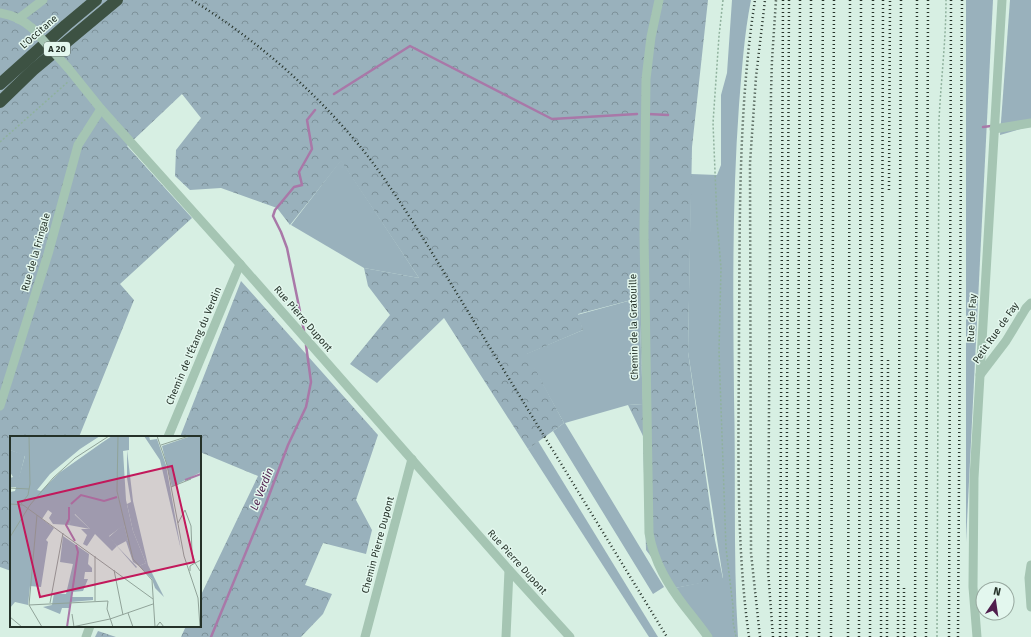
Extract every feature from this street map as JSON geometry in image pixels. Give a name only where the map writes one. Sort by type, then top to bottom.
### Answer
[{"type":"highway","name":"L'Occitane","points":[[0,84],[96,0]]},
{"type":"highway","name":"A 20","points":[[0,102],[33,70],[117,0]]},
{"type":"street","points":[[0,13],[18,18],[43,0]]},
{"type":"street","name":"Chemin de la Gratouille","points":[[659,0],[651,37],[646,79],[644,233],[649,534],[660,569],[681,601],[708,637]]},
{"type":"street","name":"Rue de Fay","points":[[977,637],[973,587],[973,521],[1002,0]]},
{"type":"street","name":"Rue Pierre Dupont","points":[[18,18],[32,28],[68,68],[102,109],[509,570],[570,637]]},
{"type":"street","name":"Rue de la Fringale","points":[[0,406],[48,254],[78,145],[102,109]]},
{"type":"street","points":[[994,129],[1031,123]]},
{"type":"street","name":"Chemin de l'Étang du Verdin","points":[[168,436],[240,264]]},
{"type":"street","name":"Petit Rue de Fay","points":[[980,375],[1006,341],[1026,308],[1031,303]]},
{"type":"street","name":"Chemin Pierre Dupont","points":[[366,637],[412,459]]},
{"type":"street","points":[[1031,565],[1029,578],[1031,607]]},
{"type":"street","points":[[506,637],[509,570]]},
{"type":"street","points":[[86,637],[90,627]]},
{"type":"path","points":[[723,0],[713,123],[717,220],[721,268],[719,351],[726,548],[733,600],[733,622],[736,637]]},
{"type":"path","points":[[936,637],[939,120],[941,70],[946,31],[946,0]]},
{"type":"path","points":[[0,142],[75,76]]},
{"type":"green space","points":[[0,0],[708,0],[692,147],[688,352],[715,540],[723,579],[675,588],[646,550],[643,436],[628,405],[643,404],[639,298],[578,314],[583,330],[527,354],[564,423],[528,449],[444,318],[377,383],[350,364],[390,315],[368,286],[364,268],[419,278],[341,161],[290,225],[277,208],[221,188],[190,190],[175,176],[176,150],[201,118],[182,94],[127,146],[192,218],[120,284],[134,300],[79,436],[10,436],[10,571],[0,567]]},
{"type":"green space","points":[[732,0],[751,0],[745,39],[739,105],[734,214],[733,324],[735,547],[738,637],[708,637],[675,588],[723,578],[688,352],[691,174],[717,175],[721,165],[721,95],[727,73]]},
{"type":"green space","points":[[966,0],[993,0],[966,542]]},
{"type":"green space","points":[[1010,0],[1031,0],[1031,126],[1000,135]]},
{"type":"green space","points":[[341,160],[419,278],[364,268],[291,225]]},
{"type":"green space","points":[[241,281],[378,435],[356,500],[372,530],[366,554],[323,543],[305,585],[332,594],[323,614],[301,637],[181,637],[186,627],[201,627],[201,595],[258,476],[201,452],[201,436],[180,436]]},
{"type":"green space","points":[[639,298],[643,404],[628,405],[565,423],[664,587],[653,594],[553,431],[564,423],[526,354],[583,330],[577,315]]},
{"type":"green space","points":[[538,441],[658,637],[649,637],[528,449]]},
{"type":"green space","points":[[98,631],[116,637],[95,637]]},
{"type":"waterway","points":[[334,94],[410,46],[552,119],[637,114]]},
{"type":"waterway","name":"Le Verdin","points":[[304,331],[287,248],[273,216],[275,210],[294,187],[302,185],[299,172],[312,149],[307,120],[315,110]]},
{"type":"waterway","points":[[648,114],[668,115]]},
{"type":"waterway","points":[[983,127],[991,126]]},
{"type":"waterway","name":"Le Verdin","points":[[211,637],[265,506],[288,445],[306,407],[311,382],[306,345]]},
{"type":"railway","points":[[192,0],[216,15],[262,49],[284,68],[325,107],[363,150],[394,193],[423,238],[667,637]]},
{"type":"railway","points":[[749,637],[742,562],[739,485],[740,250],[741,166],[745,83],[755,0]]},
{"type":"railway","points":[[760,637],[751,553],[750,163],[756,77],[765,0]]},
{"type":"railway","points":[[773,637],[768,570],[771,92],[776,0]]},
{"type":"railway","points":[[780,637],[783,0]]},
{"type":"railway","points":[[786,637],[789,0]]},
{"type":"railway","points":[[797,637],[800,0]]},
{"type":"railway","points":[[807,637],[811,0]]},
{"type":"railway","points":[[819,637],[823,0]]},
{"type":"railway","points":[[831,637],[834,0]]},
{"type":"railway","points":[[848,637],[850,0]]},
{"type":"railway","points":[[859,637],[861,0]]},
{"type":"railway","points":[[870,637],[873,0]]},
{"type":"railway","points":[[881,637],[883,0]]},
{"type":"railway","points":[[889,190],[890,0]]},
{"type":"railway","points":[[898,637],[901,0]]},
{"type":"railway","points":[[915,637],[917,0]]},
{"type":"railway","points":[[926,637],[928,0]]},
{"type":"railway","points":[[949,637],[951,0]]},
{"type":"railway","points":[[958,637],[962,0]]},
{"type":"railway","points":[[887,637],[888,358]]},
{"type":"railway","points":[[904,588],[904,637]]}]
